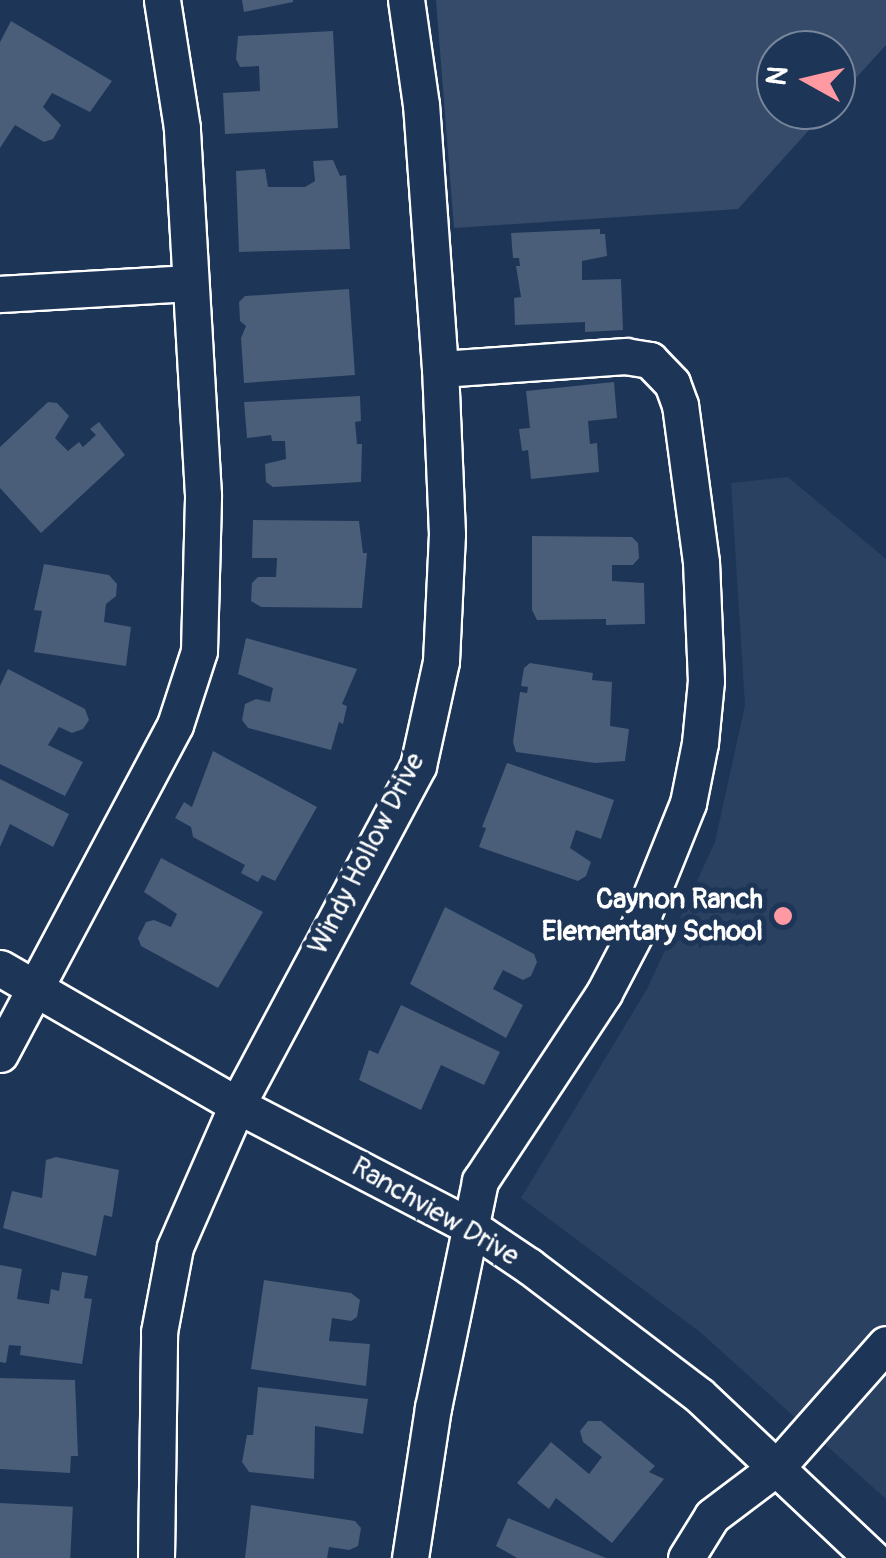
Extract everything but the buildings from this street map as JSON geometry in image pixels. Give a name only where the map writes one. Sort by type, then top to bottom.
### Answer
[{"type":"street","points":[[0,1054],[175,725],[199,652],[203,495],[182,128],[162,0]]},
{"type":"street","name":"Windy Hollow Drive","points":[[156,1558],[159,1332],[175,1247],[237,1105],[418,766],[441,662],[447,534],[440,369],[420,105],[406,0]]},
{"type":"street","points":[[0,294],[190,283]]},
{"type":"street","points":[[410,1558],[468,1225],[480,1182],[544,1078],[604,993],[668,861],[700,743],[707,609],[680,405],[672,382],[650,360],[626,356],[440,369]]},
{"type":"street","name":"Ranchview Drive","points":[[0,968],[237,1105],[468,1225],[684,1384],[872,1558]]},
{"type":"street","points":[[686,1558],[712,1516],[777,1467],[886,1344]]},
{"type":"shaded area","points":[[436,0],[886,0],[886,45],[856,78],[856,30],[756,30],[756,130],[809,130],[738,209],[454,228]]},
{"type":"shaded area","name":"Caynon Ranch Elementary School","points":[[788,477],[886,559],[886,1499],[700,1332],[521,1198],[647,989],[715,842],[745,705],[731,483]]},
{"type":"place","name":"Caynon Ranch Elementary School","points":[[783,916]]}]
